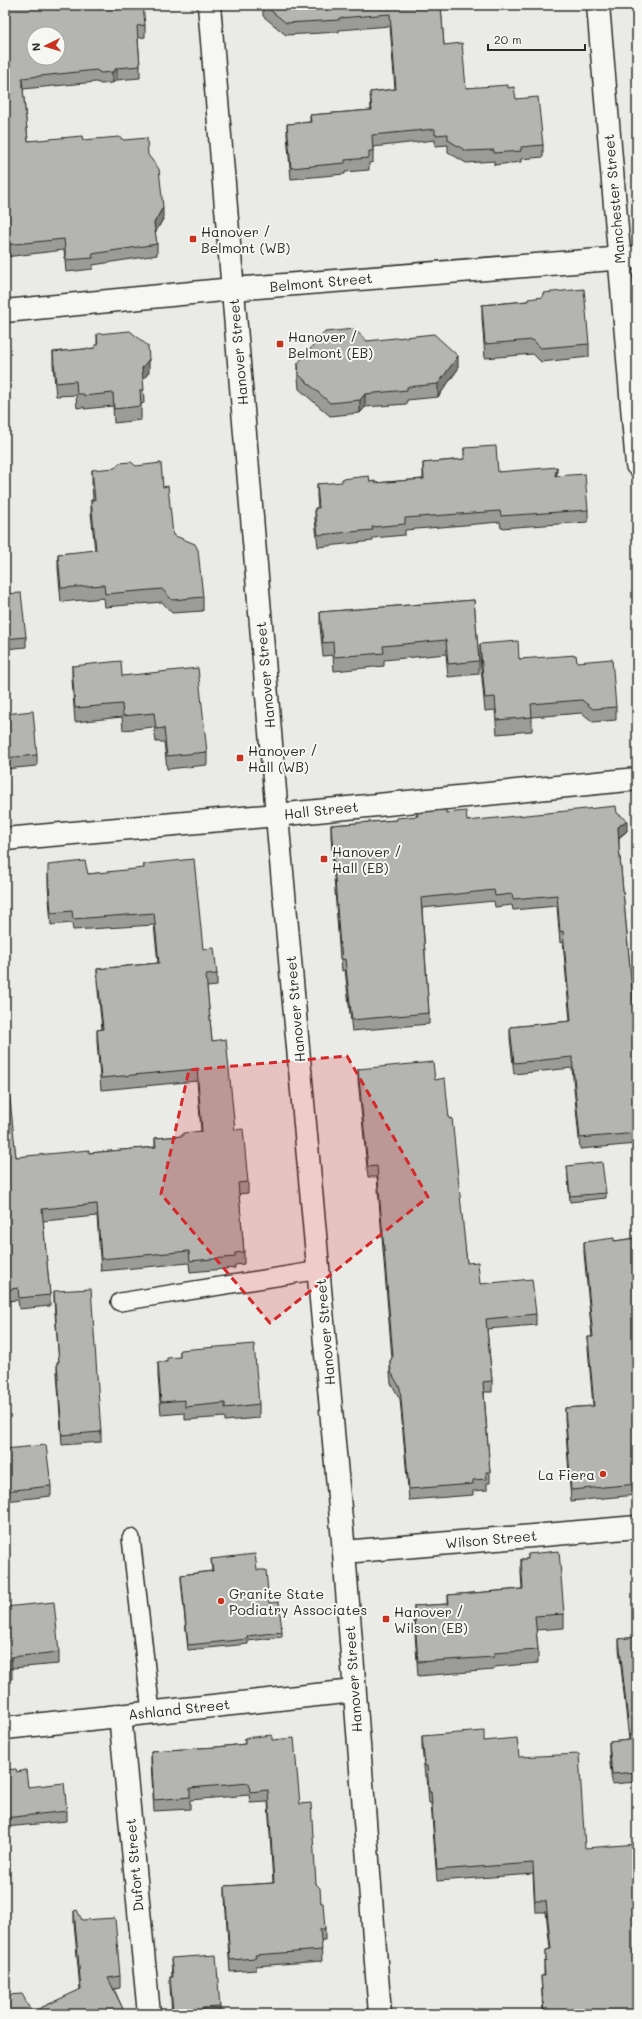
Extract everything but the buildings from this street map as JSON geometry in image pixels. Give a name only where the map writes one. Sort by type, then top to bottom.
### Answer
[{"type":"street","name":"Hanover Street","points":[[209,5],[277,815],[320,1270],[344,1552],[380,2014]]},
{"type":"street","name":"Manchester Street","points":[[598,5],[628,257],[637,466]]},
{"type":"street","name":"Belmont Street","points":[[5,311],[233,289],[628,257]]},
{"type":"street","name":"Hall Street","points":[[5,839],[277,815],[637,779]]},
{"type":"street","name":"Wilson Street","points":[[344,1552],[637,1527]]},
{"type":"street","name":"Ashland Street","points":[[5,1728],[354,1691]]},
{"type":"street","name":"Dufort Street","points":[[120,1715],[149,2014]]},
{"type":"lane","points":[[120,1302],[320,1270]]},
{"type":"lane","points":[[131,1538],[151,1712]]},
{"type":"highlighted area","points":[[347,1056],[428,1197],[270,1323],[161,1194],[189,1070]]},
{"type":"place","name":"Hanover / Belmont (WB)","points":[[193,239]]},
{"type":"place","name":"Hanover / Belmont (EB)","points":[[280,344]]},
{"type":"place","name":"Hanover / Hall (WB)","points":[[240,758]]},
{"type":"place","name":"Hanover / Hall (EB)","points":[[324,859]]},
{"type":"place","name":"La Fiera","points":[[603,1474]]},
{"type":"place","name":"Granite State Podiatry Associates","points":[[221,1601]]},
{"type":"place","name":"Hanover / Wilson (EB)","points":[[386,1619]]}]
